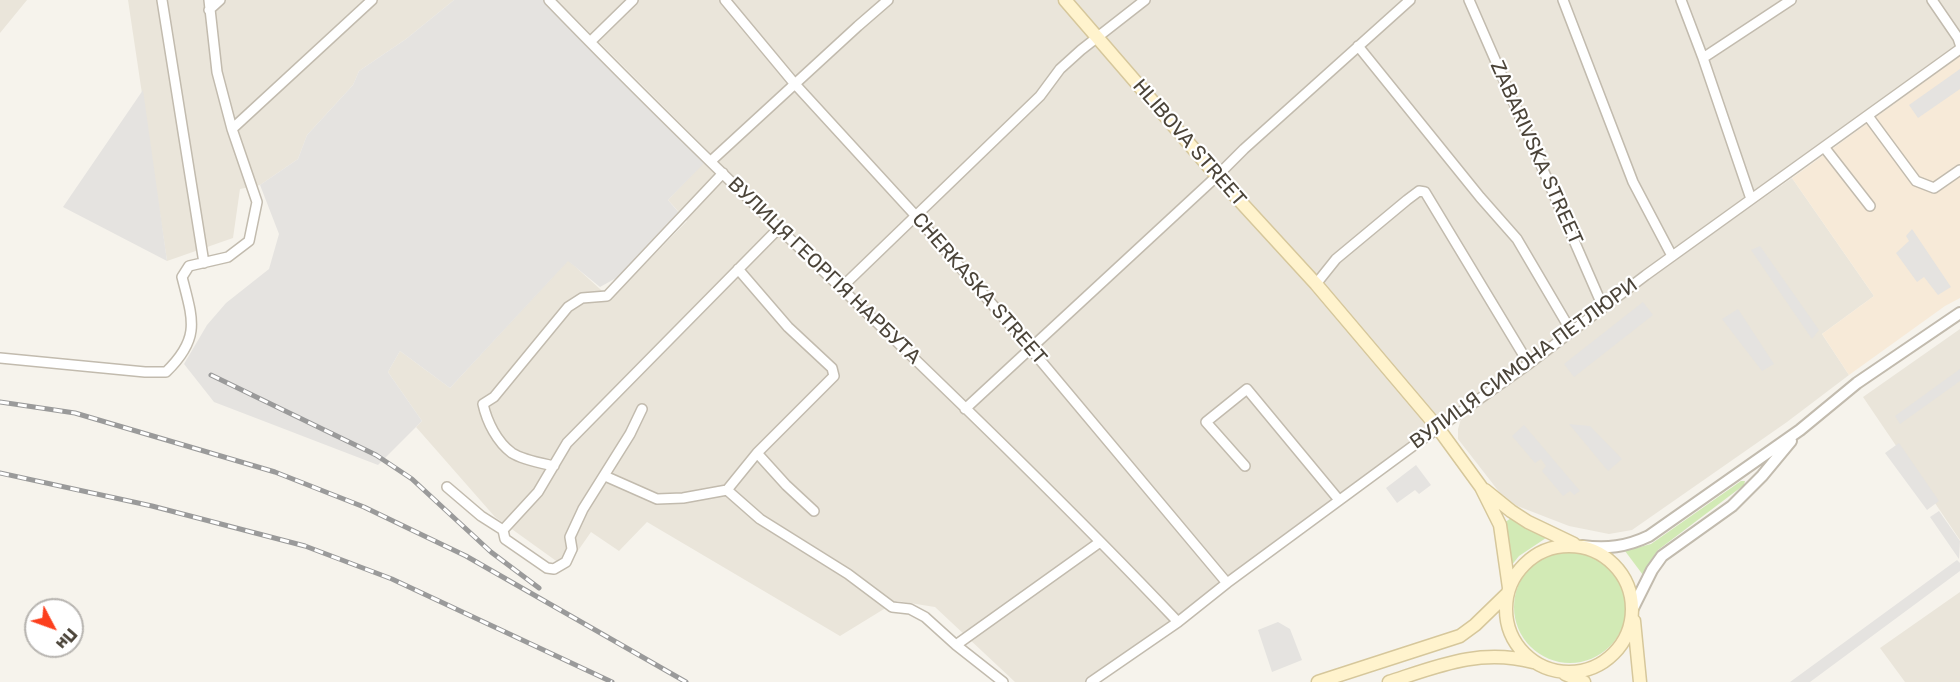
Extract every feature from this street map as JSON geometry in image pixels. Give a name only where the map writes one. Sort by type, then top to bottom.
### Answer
[{"type":"main road","name":"HLIBOVA STREET","points":[[1065,0],[1217,176],[1316,284],[1438,428],[1481,487],[1500,525],[1509,590]]},
{"type":"main road","name":"HLIBOVA STREET","points":[[1481,487],[1528,522],[1579,546]]},
{"type":"main road","points":[[1318,682],[1460,636],[1475,625],[1509,590],[1521,567],[1530,558],[1552,547],[1579,546],[1605,556],[1622,573],[1630,590],[1640,682]]},
{"type":"main road","points":[[1509,590],[1507,620],[1510,633],[1526,655],[1536,663]]},
{"type":"main road","points":[[1558,671],[1585,670],[1608,659],[1625,639],[1633,611]]},
{"type":"main road","points":[[1389,682],[1456,660],[1508,656],[1536,663],[1584,682]]},
{"type":"street","points":[[162,0],[204,263]]},
{"type":"street","points":[[0,358],[146,372],[166,372],[176,362],[192,335],[191,312],[182,277],[189,266],[228,257],[249,241],[258,202],[232,129],[217,72],[209,5],[220,0]]},
{"type":"street","points":[[232,129],[372,0]]},
{"type":"street","name":"ВУЛИЦЯ ГЕОРГІЯ НАРБУТА","points":[[549,0],[778,229],[842,287],[1100,542],[1178,622]]},
{"type":"street","points":[[590,42],[633,0]]},
{"type":"street","name":"CHERKASKA STREET","points":[[725,0],[794,83],[915,215],[1030,348],[1227,583]]},
{"type":"street","points":[[711,161],[794,83],[888,0]]},
{"type":"street","points":[[842,287],[1040,96],[1060,69],[1146,0]]},
{"type":"street","points":[[964,409],[1244,149],[1410,0]]},
{"type":"street","name":"ZABARIVSKA STREET","points":[[1469,0],[1603,307]]},
{"type":"street","points":[[1563,0],[1633,182],[1672,256]]},
{"type":"street","points":[[1681,0],[1704,58],[1751,199]]},
{"type":"street","points":[[1704,58],[1791,0]]},
{"type":"street","points":[[1932,0],[1960,44]]},
{"type":"street","points":[[1358,46],[1480,197],[1517,239],[1567,324],[1568,334]]},
{"type":"street","name":"ВУЛИЦЯ СИМОНА ПЕТЛЮРИ","points":[[1091,682],[1178,622],[1339,500],[1960,49]]},
{"type":"street","points":[[1868,116],[1916,181],[1934,188],[1960,170]]},
{"type":"street","points":[[1824,147],[1870,206]]},
{"type":"street","points":[[554,466],[513,453],[498,439],[486,418],[483,404],[494,397],[568,307],[582,298],[607,296],[723,173]]},
{"type":"street","points":[[1316,284],[1336,259],[1407,200],[1419,191],[1425,192],[1530,363]]},
{"type":"street","points":[[503,530],[538,492],[567,443],[778,229]]},
{"type":"street","points":[[605,476],[657,499],[683,498],[727,490],[757,453],[834,376],[832,368],[788,327],[738,269]]},
{"type":"street","points":[[1579,546],[1617,547],[1634,544],[1649,536],[1800,430],[1847,391],[1960,313]]},
{"type":"street","points":[[1245,466],[1206,422],[1247,389],[1339,500]]},
{"type":"street","points":[[447,487],[481,516],[503,530],[505,539],[547,568],[554,569],[566,562],[572,549],[570,537],[579,518],[630,434],[642,409]]},
{"type":"street","points":[[1633,611],[1652,570],[1662,556],[1732,506],[1762,476],[1800,430]]},
{"type":"street","points":[[757,453],[786,485],[814,510]]},
{"type":"street","points":[[727,490],[760,519],[848,574],[892,607],[910,609],[925,616],[956,645],[1003,682]]},
{"type":"street","points":[[956,645],[1100,542]]},
{"type":"shaded area","points":[[0,0],[27,0],[0,33]]},
{"type":"shaded area","points":[[128,0],[454,0],[406,39],[359,71],[353,85],[307,135],[298,159],[260,185],[240,189],[233,238],[167,261]]},
{"type":"shaded area","points":[[454,0],[545,0],[705,162],[668,200],[681,215],[627,272],[600,287],[568,261],[450,388],[400,351],[388,372],[422,421],[378,465],[214,402],[184,364],[207,325],[226,303],[269,269],[279,234],[260,185],[298,159],[307,135],[353,85],[359,71],[406,39]]},
{"type":"shaded area","points":[[557,0],[1960,0],[1960,49],[1091,682],[1015,682],[935,607],[897,601],[840,636],[647,522],[619,551],[591,532],[566,568],[495,517],[416,427],[422,421],[388,372],[400,351],[450,388],[568,260],[611,299],[687,221],[668,200],[711,154]]},
{"type":"shaded area","points":[[1960,56],[1960,298],[1945,306],[1849,375],[1822,334],[1874,296],[1792,178]]},
{"type":"shaded area","points":[[1960,69],[1960,89],[1918,118],[1909,105]]},
{"type":"shaded area","points":[[143,90],[167,261],[63,207]]},
{"type":"shaded area","points":[[1792,178],[1874,296],[1822,334],[1849,375],[1787,422],[1632,530],[1609,534],[1569,526],[1507,502],[1458,439],[1461,419],[1644,282]]},
{"type":"shaded area","points":[[1912,229],[1951,287],[1938,295],[1924,277],[1917,282],[1896,253],[1909,241],[1906,236]]},
{"type":"shaded area","points":[[1760,246],[1819,330],[1812,339],[1751,250]]},
{"type":"shaded area","points":[[1643,302],[1653,315],[1574,377],[1564,364]]},
{"type":"shaded area","points":[[1738,309],[1774,364],[1762,371],[1722,319]]},
{"type":"shaded area","points":[[1960,329],[1960,540],[1863,397]]},
{"type":"shaded area","points":[[1960,369],[1960,381],[1900,424],[1895,416]]},
{"type":"shaded area","points":[[1569,424],[1590,426],[1622,459],[1608,471]]},
{"type":"shaded area","points":[[1524,425],[1580,491],[1574,495],[1570,491],[1563,496],[1542,471],[1546,466],[1541,459],[1535,463],[1512,436]]},
{"type":"shaded area","points":[[1899,443],[1939,501],[1927,510],[1885,453]]},
{"type":"shaded area","points":[[1416,465],[1431,485],[1419,494],[1415,490],[1397,503],[1386,488]]},
{"type":"shaded area","points":[[1939,511],[1960,541],[1959,559],[1930,517]]},
{"type":"shaded area","points":[[1957,560],[1960,563],[1960,571],[1810,682],[1790,682]]},
{"type":"shaded area","points":[[1960,592],[1960,682],[1905,682],[1880,648]]},
{"type":"shaded area","points":[[1278,622],[1290,629],[1302,660],[1272,672],[1258,630]]},
{"type":"green space","points":[[1741,481],[1745,481],[1744,485],[1658,550],[1643,575],[1625,551],[1651,544]]},
{"type":"green space","points":[[1511,518],[1546,538],[1519,556],[1511,566],[1504,523]]},
{"type":"green space","points":[[1570,551],[1591,555],[1609,568],[1622,586],[1626,607],[1622,628],[1609,646],[1591,659],[1570,663],[1549,659],[1531,646],[1518,628],[1514,607],[1518,586],[1531,568],[1549,555]]},
{"type":"railway","points":[[211,375],[376,455],[412,479],[491,552],[539,588]]},
{"type":"railway","points":[[0,402],[75,413],[275,472],[364,507],[466,556],[686,682]]},
{"type":"railway","points":[[0,473],[152,506],[305,546],[392,579],[612,682]]}]
